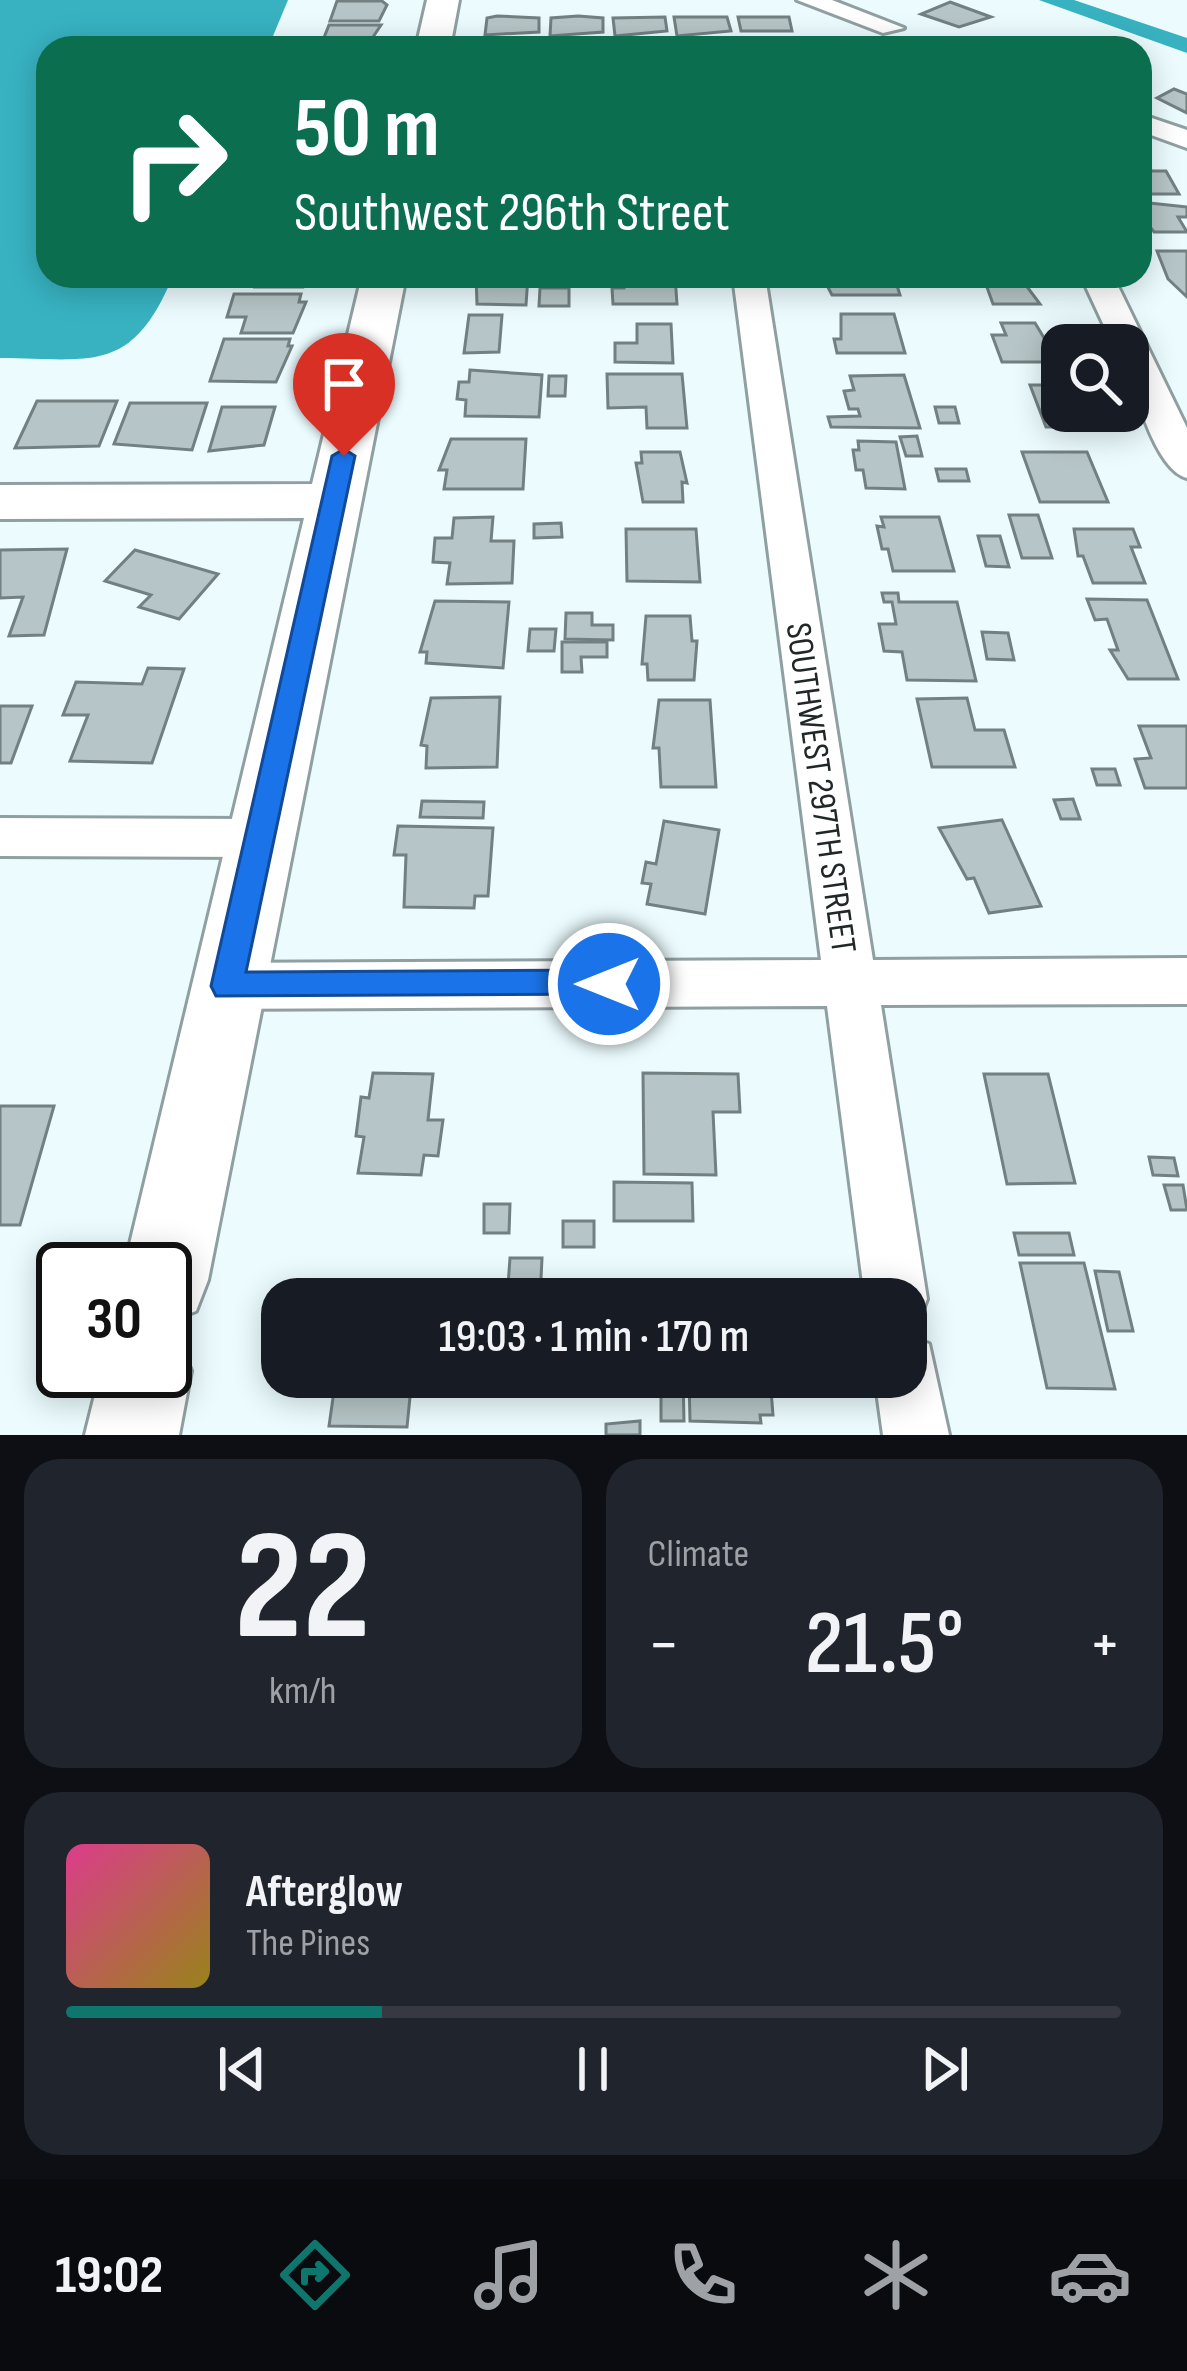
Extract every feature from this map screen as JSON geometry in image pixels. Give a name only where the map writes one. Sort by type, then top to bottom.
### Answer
[{"type":"street","points":[[435,36],[442,0]]},
{"type":"street","points":[[808,0],[892,28]]},
{"type":"street","points":[[1152,127],[1187,140]]},
{"type":"street","points":[[173,1242],[381,288]]},
{"type":"street","name":"SOUTHWEST 297TH STREET","points":[[750,288],[893,1278]]},
{"type":"street","points":[[1102,288],[1187,467]]},
{"type":"street","points":[[0,502],[334,501]]},
{"type":"street","points":[[0,837],[259,838]]},
{"type":"street","points":[[227,986],[1187,981]]},
{"type":"street","points":[[132,1435],[140,1398]]},
{"type":"street","points":[[911,1398],[916,1435]]},
{"type":"water","points":[[0,0],[288,0],[273,36],[36,36],[36,288],[167,288],[142,330],[106,354],[0,358]]},
{"type":"building","points":[[337,1],[387,5],[379,21],[330,21]]},
{"type":"building","points":[[950,2],[991,17],[959,27],[921,14]]},
{"type":"building","points":[[665,17],[667,31],[615,36],[613,18]]},
{"type":"building","points":[[674,17],[727,17],[731,31],[677,36]]},
{"type":"building","points":[[738,17],[789,17],[792,31],[741,31]]},
{"type":"building","points":[[487,18],[539,18],[539,32],[485,35]]},
{"type":"building","points":[[551,18],[603,18],[603,32],[550,36]]},
{"type":"building","points":[[329,25],[381,25],[374,36],[325,36]]},
{"type":"building","points":[[1174,89],[1187,94],[1187,113],[1157,98]]},
{"type":"building","points":[[1152,171],[1166,171],[1179,194],[1152,194]]},
{"type":"building","points":[[1152,203],[1187,207],[1187,217],[1178,217],[1187,232],[1154,232]]},
{"type":"building","points":[[1157,251],[1187,251],[1187,297],[1168,279]]},
{"type":"building","points":[[476,288],[527,288],[526,305],[477,304]]},
{"type":"building","points":[[540,288],[569,288],[569,306],[539,306]]},
{"type":"building","points":[[612,288],[676,288],[677,304],[613,304]]},
{"type":"building","points":[[828,288],[898,288],[900,295],[832,295]]},
{"type":"building","points":[[987,288],[1028,288],[1040,304],[993,304]]},
{"type":"building","points":[[234,294],[301,294],[299,302],[306,302],[293,333],[241,333],[246,317],[227,317]]},
{"type":"building","points":[[841,314],[894,314],[905,353],[837,353],[834,339],[841,339]]},
{"type":"building","points":[[469,315],[502,315],[499,352],[464,353]]},
{"type":"building","points":[[1001,323],[1035,323],[1041,333],[1041,362],[1002,362],[992,335],[1006,335]]},
{"type":"building","points":[[637,324],[671,324],[673,363],[615,362],[615,343],[637,343]]},
{"type":"building","points":[[224,339],[290,339],[288,346],[292,346],[276,382],[210,381]]},
{"type":"building","points":[[470,370],[542,375],[539,417],[465,416],[466,400],[457,399],[459,382],[469,382]]},
{"type":"building","points":[[607,374],[682,374],[687,428],[647,428],[646,407],[608,408]]},
{"type":"building","points":[[904,375],[920,428],[831,427],[828,417],[860,416],[858,409],[849,409],[844,391],[854,390],[850,376]]},
{"type":"building","points":[[549,376],[566,376],[565,396],[548,396]]},
{"type":"building","points":[[1030,385],[1041,385],[1041,414]]},
{"type":"building","points":[[37,401],[117,401],[99,446],[15,448]]},
{"type":"building","points":[[130,403],[207,403],[192,450],[114,444]]},
{"type":"building","points":[[222,407],[275,407],[264,445],[209,451]]},
{"type":"building","points":[[935,407],[955,407],[959,423],[939,423]]},
{"type":"building","points":[[917,436],[922,456],[906,456],[900,437]]},
{"type":"building","points":[[451,439],[526,439],[523,489],[444,489],[447,470],[439,470]]},
{"type":"building","points":[[858,441],[896,442],[905,489],[866,488],[863,470],[856,470],[853,450],[859,450]]},
{"type":"building","points":[[641,452],[680,452],[687,483],[682,482],[683,502],[643,502],[636,463],[642,463]]},
{"type":"building","points":[[1022,452],[1087,452],[1108,502],[1040,502]]},
{"type":"building","points":[[936,469],[966,469],[969,481],[939,481]]},
{"type":"building","points":[[1009,515],[1038,515],[1052,558],[1022,558]]},
{"type":"building","points":[[493,517],[491,541],[514,541],[512,583],[447,584],[450,563],[433,562],[435,538],[452,538],[454,518]]},
{"type":"building","points":[[881,517],[939,517],[954,571],[893,571],[888,549],[882,549],[877,526],[884,527]]},
{"type":"building","points":[[561,523],[562,537],[534,538],[534,524]]},
{"type":"building","points":[[626,529],[696,529],[700,582],[627,581]]},
{"type":"building","points":[[1074,529],[1133,529],[1140,547],[1131,547],[1145,583],[1093,583],[1083,556],[1078,556]]},
{"type":"building","points":[[978,536],[1000,536],[1009,567],[986,566]]},
{"type":"building","points":[[67,549],[44,635],[9,636],[23,597],[0,598],[0,550]]},
{"type":"building","points":[[135,550],[218,574],[179,619],[139,607],[151,595],[105,581]]},
{"type":"building","points":[[882,593],[898,593],[899,602],[957,602],[976,681],[907,680],[902,652],[884,651],[879,624],[896,624],[892,602],[884,602]]},
{"type":"building","points":[[1087,599],[1147,600],[1178,679],[1128,679],[1110,650],[1118,650],[1107,619],[1095,620]]},
{"type":"building","points":[[435,601],[509,602],[503,668],[426,663],[427,652],[420,652]]},
{"type":"building","points":[[566,613],[592,613],[592,625],[613,625],[613,640],[565,639]]},
{"type":"building","points":[[646,616],[690,616],[692,641],[697,641],[694,680],[648,680],[647,664],[642,664]]},
{"type":"building","points":[[530,629],[556,629],[554,651],[528,651]]},
{"type":"building","points":[[982,632],[1008,633],[1014,660],[987,659]]},
{"type":"building","points":[[562,642],[607,642],[607,657],[581,657],[582,672],[562,672]]},
{"type":"building","points":[[148,668],[184,669],[152,763],[70,761],[88,715],[63,715],[76,682],[142,684]]},
{"type":"building","points":[[500,697],[497,767],[426,768],[427,746],[421,745],[431,698]]},
{"type":"building","points":[[967,698],[975,730],[1004,730],[1015,767],[932,767],[917,699]]},
{"type":"building","points":[[659,700],[710,700],[716,787],[661,787],[659,748],[653,748]]},
{"type":"building","points":[[0,706],[32,706],[11,763],[0,763]]},
{"type":"building","points":[[1139,726],[1187,726],[1187,788],[1145,788],[1135,759],[1151,758]]},
{"type":"building","points":[[1092,769],[1115,769],[1120,785],[1097,785]]},
{"type":"building","points":[[1073,799],[1080,819],[1061,819],[1054,800]]},
{"type":"building","points":[[422,801],[484,802],[483,818],[420,817]]},
{"type":"building","points":[[1002,820],[1041,906],[989,913],[974,878],[967,879],[939,828]]},
{"type":"building","points":[[664,821],[719,830],[705,914],[647,904],[651,884],[642,883],[646,862],[656,864]]},
{"type":"building","points":[[398,826],[493,828],[488,896],[475,896],[474,908],[404,907],[406,855],[394,855]]},
{"type":"building","points":[[373,1073],[433,1074],[428,1120],[443,1120],[438,1156],[424,1155],[421,1175],[358,1173],[364,1137],[356,1136],[361,1097],[369,1098]]},
{"type":"building","points":[[643,1073],[738,1074],[740,1112],[713,1112],[716,1175],[644,1174]]},
{"type":"building","points":[[984,1074],[1048,1074],[1075,1183],[1007,1184]]},
{"type":"building","points":[[0,1106],[54,1106],[20,1225],[0,1225]]},
{"type":"building","points":[[1149,1157],[1174,1158],[1178,1176],[1153,1175]]},
{"type":"building","points":[[614,1182],[692,1183],[693,1221],[614,1221]]},
{"type":"building","points":[[1164,1185],[1183,1185],[1187,1210],[1171,1210]]},
{"type":"building","points":[[484,1204],[510,1204],[509,1233],[484,1233]]},
{"type":"building","points":[[563,1221],[594,1221],[594,1247],[563,1247]]},
{"type":"building","points":[[1014,1233],[1069,1233],[1074,1255],[1019,1255]]},
{"type":"building","points":[[510,1258],[542,1258],[541,1278],[509,1278]]},
{"type":"building","points":[[1020,1263],[1084,1263],[1115,1389],[1047,1388]]},
{"type":"building","points":[[1095,1271],[1119,1272],[1133,1331],[1108,1331]]},
{"type":"building","points":[[333,1398],[410,1398],[407,1427],[329,1426]]},
{"type":"building","points":[[661,1398],[683,1398],[684,1421],[661,1421]]},
{"type":"building","points":[[689,1398],[772,1398],[773,1415],[760,1415],[761,1423],[690,1421]]},
{"type":"building","points":[[640,1421],[640,1435],[606,1435],[606,1424]]},
{"type":"waterway","points":[[1051,0],[1187,46]]},
{"type":"route","points":[[344,456],[227,986],[609,984]]}]
